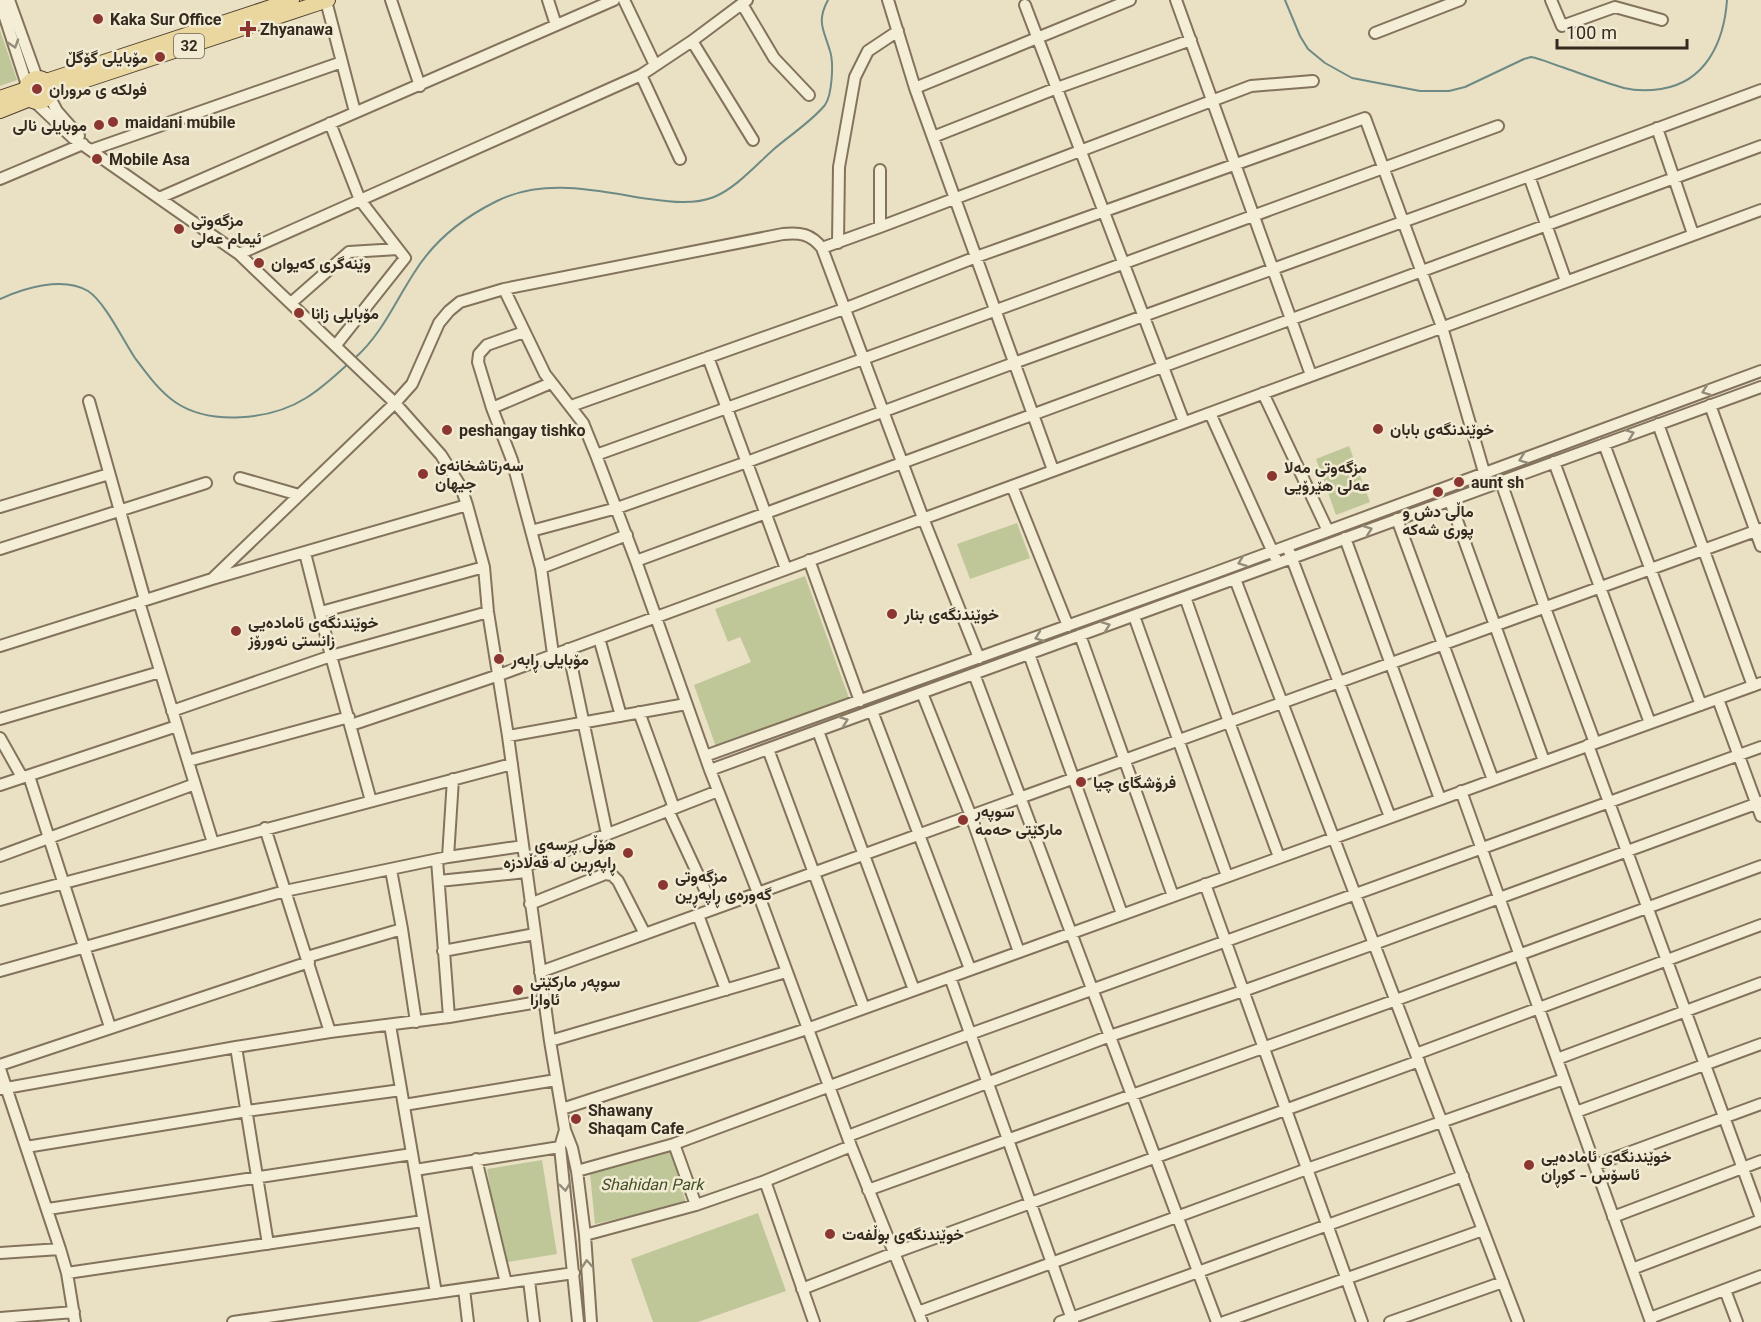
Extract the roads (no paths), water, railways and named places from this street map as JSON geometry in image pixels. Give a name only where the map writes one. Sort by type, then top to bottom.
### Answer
[{"type":"main road","name":"32","points":[[0,98],[38,90],[292,0]]},
{"type":"main road","name":"32","points":[[275,7],[327,0]]},
{"type":"main road","name":"32","points":[[0,111],[38,90]]},
{"type":"street","points":[[9,0],[38,90]]},
{"type":"street","points":[[327,0],[355,112]]},
{"type":"street","points":[[391,0],[420,86]]},
{"type":"street","points":[[548,0],[556,25]]},
{"type":"street","points":[[159,198],[614,0]]},
{"type":"street","points":[[624,0],[655,65]]},
{"type":"street","points":[[888,0],[915,88],[1053,470]]},
{"type":"street","points":[[915,88],[1130,0]]},
{"type":"street","points":[[1176,0],[1311,375]]},
{"type":"street","points":[[1430,0],[1440,8]]},
{"type":"street","points":[[1375,33],[1460,0]]},
{"type":"street","points":[[1551,0],[1562,26],[1615,7],[1662,20]]},
{"type":"street","points":[[0,2],[38,90],[87,147],[240,254],[395,403],[441,455],[461,487],[484,567],[488,612],[508,736],[556,1080],[565,1130],[577,1171],[585,1235],[591,1322]]},
{"type":"street","points":[[240,254],[641,75],[745,2],[774,58],[809,95]]},
{"type":"street","points":[[1025,5],[1184,422]]},
{"type":"street","points":[[838,243],[840,167],[855,77],[868,51],[898,31]]},
{"type":"street","points":[[933,137],[1057,88],[1191,40]]},
{"type":"street","points":[[692,41],[753,140]]},
{"type":"street","points":[[0,179],[87,147],[342,62]]},
{"type":"street","points":[[641,75],[680,159]]},
{"type":"street","points":[[822,248],[1251,86],[1313,81]]},
{"type":"street","points":[[531,531],[617,508],[747,462],[1761,90]]},
{"type":"street","points":[[571,406],[844,309],[976,257],[1365,118],[1442,327],[1488,486]]},
{"type":"street","points":[[330,123],[360,200],[405,258],[337,346]]},
{"type":"street","points":[[596,455],[1498,126]]},
{"type":"street","points":[[1657,128],[1694,234]]},
{"type":"street","points":[[636,561],[1761,146]]},
{"type":"street","points":[[880,170],[880,228]]},
{"type":"street","points":[[1529,176],[1566,281]]},
{"type":"street","points":[[188,761],[350,721],[499,675],[1761,210]]},
{"type":"street","points":[[212,579],[395,403],[412,384],[436,330],[448,311],[460,302],[504,289],[783,234],[798,233],[813,239],[822,248],[923,518],[979,658]]},
{"type":"street","points":[[291,303],[349,252],[398,249]]},
{"type":"street","points":[[504,289],[545,374],[583,423],[596,455],[627,535],[710,770],[849,1141],[920,1317],[1052,1263],[1178,1216],[1564,1079]]},
{"type":"street","points":[[524,332],[487,345],[479,354],[479,368],[512,460],[541,568],[554,654]]},
{"type":"street","points":[[708,357],[786,569]]},
{"type":"street","points":[[705,756],[1206,576],[1761,370]]},
{"type":"street","points":[[492,408],[551,383]]},
{"type":"street","points":[[710,770],[1761,388]]},
{"type":"street","points":[[1263,393],[1328,531]]},
{"type":"street","points":[[89,401],[160,672],[213,843]]},
{"type":"street","points":[[1710,405],[1758,530],[1761,546]]},
{"type":"street","points":[[1210,412],[1277,563]]},
{"type":"street","points":[[562,1109],[807,1029],[1757,685],[1703,550],[1658,424]]},
{"type":"street","points":[[1604,444],[1701,705]]},
{"type":"street","points":[[1554,462],[1650,723]]},
{"type":"street","points":[[0,507],[109,474]]},
{"type":"street","points":[[240,478],[299,495]]},
{"type":"street","points":[[1501,482],[1592,744],[1609,802],[1761,1219],[1632,1269]]},
{"type":"street","points":[[0,549],[206,483]]},
{"type":"street","points":[[1012,486],[1068,626]]},
{"type":"street","points":[[1450,501],[1544,761]]},
{"type":"street","points":[[0,646],[212,579],[467,505]]},
{"type":"street","points":[[1397,519],[1493,780]]},
{"type":"street","points":[[540,972],[1758,530]]},
{"type":"street","points":[[541,568],[627,535]]},
{"type":"street","points":[[1345,538],[1440,799]]},
{"type":"street","points":[[1287,546],[1389,817]]},
{"type":"street","points":[[305,553],[372,801]]},
{"type":"street","points":[[808,560],[860,701]]},
{"type":"street","points":[[321,612],[484,567]]},
{"type":"street","points":[[1206,576],[1210,588]]},
{"type":"street","points":[[1235,579],[1518,1322]]},
{"type":"street","points":[[1185,597],[1279,857]]},
{"type":"street","points":[[172,711],[331,656],[488,612]]},
{"type":"street","points":[[1134,616],[1227,876]]},
{"type":"street","points":[[1080,635],[1173,896]]},
{"type":"street","points":[[599,638],[621,716]]},
{"type":"street","points":[[568,649],[607,834]]},
{"type":"street","points":[[1029,654],[1122,914]]},
{"type":"street","points":[[0,719],[160,672]]},
{"type":"street","points":[[974,674],[1217,1322]]},
{"type":"street","points":[[922,693],[971,816],[1019,952]]},
{"type":"street","points":[[1718,699],[1738,755],[1759,803],[1761,816]]},
{"type":"street","points":[[508,736],[686,704]]},
{"type":"street","points":[[872,711],[970,969]]},
{"type":"street","points":[[639,712],[671,809],[714,909]]},
{"type":"street","points":[[0,785],[177,726]]},
{"type":"street","points":[[819,730],[914,990]]},
{"type":"street","points":[[0,738],[26,777],[50,838],[110,1027]]},
{"type":"street","points":[[577,1171],[674,1144],[1761,747]]},
{"type":"street","points":[[768,749],[864,1008]]},
{"type":"street","points":[[0,900],[512,764]]},
{"type":"street","points":[[449,1017],[439,881],[453,779]]},
{"type":"street","points":[[0,856],[195,784]]},
{"type":"street","points":[[439,881],[526,869],[607,834],[718,791]]},
{"type":"street","points":[[1461,792],[1650,1320],[1761,1276]]},
{"type":"street","points":[[585,1235],[696,1205],[765,1181],[849,1141],[987,1082],[1759,803]]},
{"type":"street","points":[[265,828],[330,1032]]},
{"type":"street","points":[[0,971],[285,891],[443,859],[523,846]]},
{"type":"street","points":[[868,1190],[1761,866]]},
{"type":"street","points":[[391,870],[416,1022]]},
{"type":"street","points":[[530,904],[605,874],[612,875],[618,882],[645,934]]},
{"type":"street","points":[[1204,884],[1362,1322]]},
{"type":"street","points":[[698,915],[726,990]]},
{"type":"street","points":[[802,1289],[894,1253],[1286,1110],[1539,1008],[1761,925]]},
{"type":"street","points":[[0,1318],[75,1317],[67,1273],[48,1209],[3,1088],[0,1067],[308,959],[402,929]]},
{"type":"street","points":[[443,951],[535,934]]},
{"type":"street","points":[[550,1041],[786,972]]},
{"type":"street","points":[[950,977],[1073,1320]]},
{"type":"street","points":[[1557,1059],[1761,983]]},
{"type":"street","points":[[3,1088],[236,1047],[330,1032],[416,1022],[544,1001]]},
{"type":"street","points":[[390,1025],[436,1293]]},
{"type":"street","points":[[1576,1112],[1761,1044]]},
{"type":"street","points":[[236,1047],[268,1244]]},
{"type":"street","points":[[404,1105],[556,1080]]},
{"type":"street","points":[[26,1147],[247,1111],[401,1090]]},
{"type":"street","points":[[1595,1166],[1761,1104]]},
{"type":"street","points":[[565,1130],[560,1147],[578,1322]]},
{"type":"street","points":[[674,1144],[696,1205]]},
{"type":"street","points":[[415,1170],[560,1147]]},
{"type":"street","points":[[48,1209],[412,1154]]},
{"type":"street","points":[[476,1159],[506,1283]]},
{"type":"street","points":[[1613,1217],[1761,1161]]},
{"type":"street","points":[[1060,1322],[1073,1320],[1463,1176]]},
{"type":"street","points":[[765,1181],[814,1322]]},
{"type":"street","points":[[67,1273],[423,1221]]},
{"type":"street","points":[[1224,1322],[1483,1230]]},
{"type":"street","points":[[0,1253],[60,1249]]},
{"type":"street","points":[[233,1322],[283,1318],[574,1273]]},
{"type":"street","points":[[529,1280],[534,1322]]},
{"type":"street","points":[[1390,1322],[1503,1282]]},
{"type":"street","points":[[464,1289],[468,1322]]},
{"type":"street","points":[[1725,1290],[1737,1322]]},
{"type":"waterway","points":[[355,358],[381,328],[430,251],[460,223],[495,202],[531,190],[549,188],[587,189],[642,198],[687,202],[714,197],[738,182],[825,105],[832,79],[830,51],[822,20],[828,0]]},
{"type":"waterway","points":[[1285,0],[1308,49],[1325,63],[1352,78],[1420,91],[1449,91],[1465,87],[1531,57],[1629,89],[1651,90],[1677,85],[1690,78],[1710,58],[1722,31],[1727,0]]},
{"type":"waterway","points":[[0,299],[44,285],[67,284],[88,291],[101,304],[135,358],[158,387],[175,402],[205,415],[240,417],[276,411],[312,394],[348,364]]},
{"type":"place","name":"Kaka Sur Office","points":[[98,19]]},
{"type":"place","name":"Zhyanawa","points":[[248,29]]},
{"type":"place","name":"مۆبایلی گۆگڵ","points":[[160,57]]},
{"type":"place","name":"فولکه ی مروران","points":[[37,89]]},
{"type":"place","name":"maidani mubile","points":[[113,122]]},
{"type":"place","name":"موبايلى نالى","points":[[99,125]]},
{"type":"place","name":"Mobile Asa","points":[[97,159]]},
{"type":"place","name":"مزگەوتی ئیمام عەلی","points":[[179,229]]},
{"type":"place","name":"وێنەگری کەیوان","points":[[259,263]]},
{"type":"place","name":"مۆبایلی زانا","points":[[299,313]]},
{"type":"place","name":"خوێندنگەی بابان","points":[[1378,429]]},
{"type":"place","name":"peshangay tishko","points":[[447,430]]},
{"type":"place","name":"سەرتاشخانەی جیهان","points":[[423,474]]},
{"type":"place","name":"مزگەوتی مەلا عەلی هێرۆیی","points":[[1272,476]]},
{"type":"place","name":"aunt sh","points":[[1459,482]]},
{"type":"place","name":"ماڵی دش و پوری شەکە","points":[[1438,492]]},
{"type":"place","name":"خوێندنگەی بنار","points":[[892,614]]},
{"type":"place","name":"خوێندنگەی ئامادەیی زانستی نەورۆز","points":[[236,631]]},
{"type":"place","name":"مۆبایلی ڕابەر","points":[[499,659]]},
{"type":"place","name":"فرۆشگای چیا","points":[[1081,782]]},
{"type":"place","name":"سوپەر مارکێتی حەمە","points":[[963,820]]},
{"type":"place","name":"هۆڵی پرسەی ڕاپەڕین لە قەڵادزە","points":[[628,853]]},
{"type":"place","name":"مزگەوتی گەورەی ڕاپەڕین","points":[[663,885]]},
{"type":"place","name":"سوپەر مارکێتی ئاوارا","points":[[518,990]]},
{"type":"place","name":"Shawany Shaqam Cafe","points":[[576,1119]]},
{"type":"place","name":"خوێندنگەی ئامادەیی ئاسۆس - کوڕان","points":[[1529,1165]]},
{"type":"place","name":"خوێندنگەی بوڵفەت","points":[[830,1234]]},
{"type":"park label","name":"Shahidan Park","points":[[652,1184]]}]
